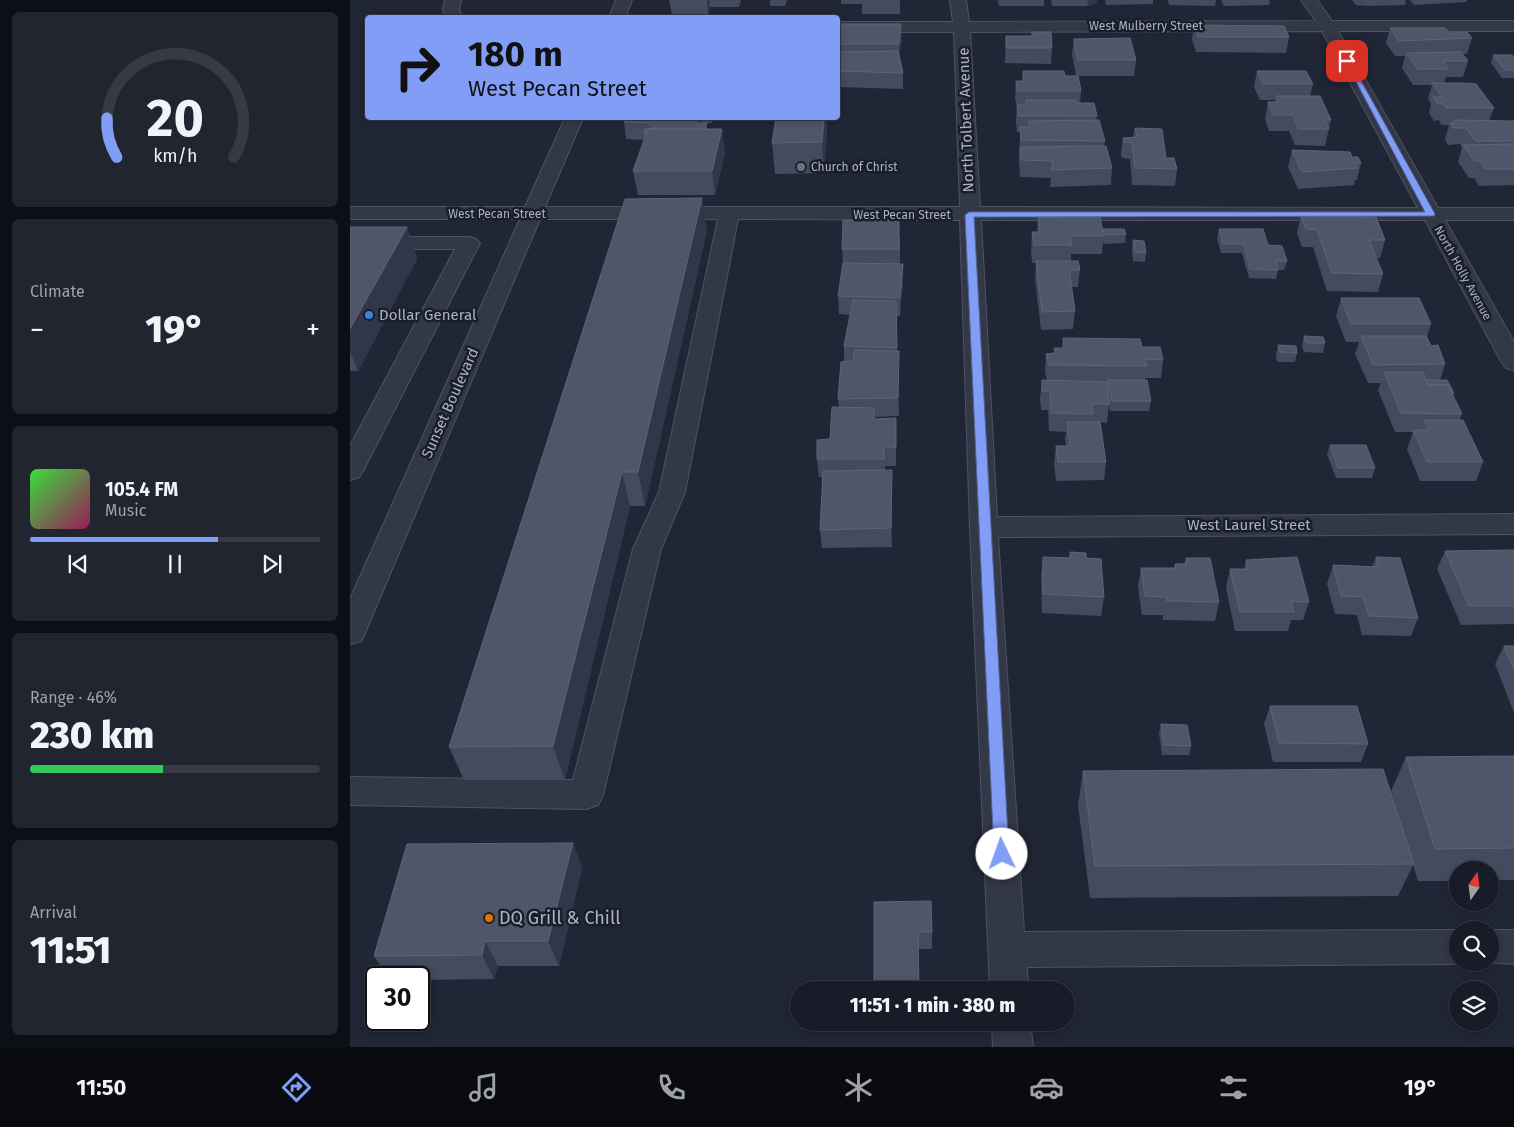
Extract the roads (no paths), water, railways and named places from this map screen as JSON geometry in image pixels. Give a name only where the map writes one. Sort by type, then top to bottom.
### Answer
[{"type":"street","points":[[452,0],[451,9],[453,15]]},
{"type":"street","points":[[618,15],[624,0]]},
{"type":"street","name":"North Tolbert Avenue","points":[[958,0],[962,26],[984,527],[1009,981]]},
{"type":"street","name":"North Holly Avenue","points":[[1309,0],[1328,27],[1514,363]]},
{"type":"street","name":"West Mulberry Street","points":[[840,28],[962,26],[1514,26]]},
{"type":"street","name":"Sunset Boulevard","points":[[350,633],[573,120]]},
{"type":"street","name":"West Pecan Street","points":[[350,213],[532,215],[1514,214]]},
{"type":"street","points":[[350,791],[586,795],[647,549],[672,492],[729,215]]},
{"type":"street","points":[[350,243],[469,243],[350,471]]},
{"type":"street","name":"West Laurel Street","points":[[984,527],[1514,524]]},
{"type":"street","points":[[1499,947],[1514,946]]},
{"type":"street","points":[[1007,950],[1449,947]]},
{"type":"street","points":[[1011,1031],[1012,1047]]},
{"type":"place","name":"Church of Christ","points":[[801,167]]},
{"type":"place","name":"Dollar General","points":[[369,315]]},
{"type":"place","name":"DQ Grill & Chill","points":[[489,918]]}]
